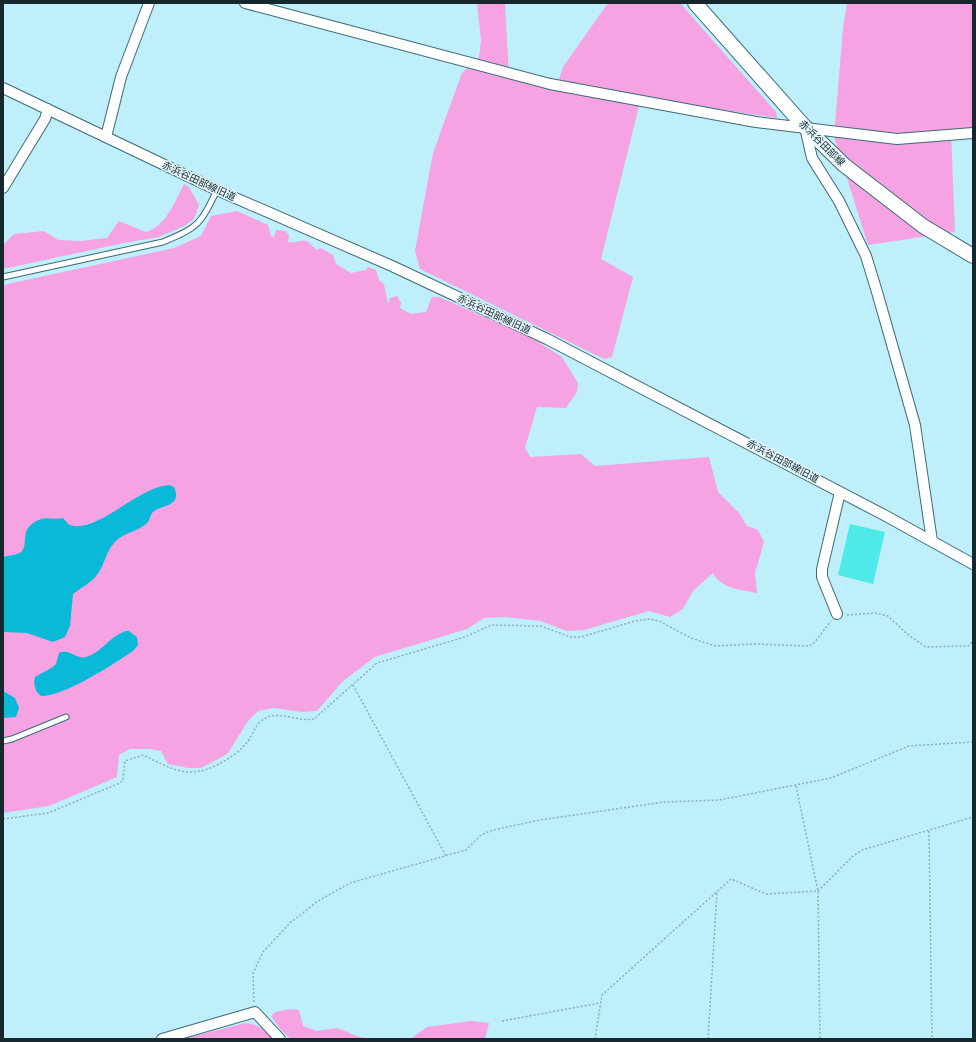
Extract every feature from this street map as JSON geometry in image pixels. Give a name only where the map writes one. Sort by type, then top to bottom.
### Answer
[{"type":"main road","name":"赤浜谷田部線","points":[[695,3],[805,127],[844,165],[884,198],[923,226],[973,256]]},
{"type":"street","points":[[106,137],[121,77],[149,3]]},
{"type":"street","points":[[245,3],[550,84],[756,122],[897,139],[973,132]]},
{"type":"street","name":"赤浜谷田部線旧道","points":[[3,88],[217,190],[405,272],[547,339],[702,418],[973,564]]},
{"type":"street","points":[[3,188],[45,119],[48,109]]},
{"type":"street","points":[[805,127],[812,158],[839,201],[863,249],[875,284],[915,425],[932,541]]},
{"type":"street","points":[[837,614],[822,577],[822,569],[840,492]]},
{"type":"street","points":[[162,1039],[255,1012],[280,1039]]},
{"type":"lane","points":[[3,277],[163,242],[187,232],[201,223],[217,190]]},
{"type":"lane","points":[[3,741],[12,739],[66,717]]},
{"type":"path","points":[[3,819],[48,813],[120,783],[123,780],[125,761],[142,755],[185,773],[207,770],[224,762],[244,746],[260,722],[268,717],[276,716],[308,720],[314,719],[377,663],[465,637],[491,625],[541,626],[570,637],[581,637],[636,621],[649,619],[659,621],[691,638],[715,646],[754,644],[809,646],[814,643],[837,614],[875,613],[888,616],[907,634],[926,646],[968,646],[973,642]]},
{"type":"path","points":[[353,685],[446,856]]},
{"type":"path","points":[[255,1012],[252,982],[256,964],[275,938],[290,923],[318,901],[341,887],[466,850],[481,835],[493,830],[532,822],[664,802],[719,800],[796,786],[831,778],[908,746],[973,742]]},
{"type":"path","points":[[796,786],[818,891],[820,1039]]},
{"type":"path","points":[[595,1039],[602,995],[731,879],[766,894],[818,891],[853,856],[862,850],[973,817]]},
{"type":"path","points":[[929,831],[932,1039]]},
{"type":"path","points":[[708,1039],[717,892]]},
{"type":"path","points":[[502,1021],[600,1003]]},
{"type":"shaded area","points":[[477,3],[505,3],[509,75],[555,91],[563,67],[608,3],[680,3],[776,112],[777,118],[641,98],[601,259],[633,277],[612,357],[604,359],[420,269],[415,251],[433,153],[462,73],[479,57],[481,41]]},
{"type":"shaded area","points":[[847,3],[973,3],[973,130],[951,133],[955,232],[868,245],[834,137],[843,28]]},
{"type":"shaded area","points":[[184,184],[189,187],[199,205],[194,219],[184,226],[159,237],[3,269],[3,245],[14,234],[44,231],[58,240],[80,241],[107,238],[119,221],[146,232],[153,229],[169,212]]},
{"type":"shaded area","points":[[237,211],[268,225],[271,236],[274,237],[276,230],[286,231],[289,236],[288,242],[307,241],[317,250],[321,248],[333,255],[336,264],[351,273],[366,270],[368,267],[376,270],[379,280],[384,284],[388,304],[390,298],[397,296],[401,303],[400,308],[411,314],[426,312],[432,297],[439,297],[527,335],[562,357],[578,383],[577,392],[566,408],[537,407],[525,448],[530,457],[581,454],[595,466],[709,457],[718,492],[739,513],[747,526],[758,530],[764,542],[755,573],[757,593],[732,588],[721,582],[713,573],[693,591],[683,609],[670,617],[649,611],[584,630],[567,631],[540,621],[505,617],[484,618],[467,629],[375,657],[343,681],[317,711],[302,712],[274,708],[258,711],[248,721],[228,753],[201,768],[188,768],[168,764],[161,751],[150,749],[130,749],[119,755],[117,777],[49,806],[3,813],[3,285],[174,248],[201,236],[211,216]]},
{"type":"shaded area","points":[[290,1009],[299,1010],[303,1026],[317,1031],[337,1028],[359,1037],[372,1039],[291,1039],[281,1030],[271,1016],[275,1012]]},
{"type":"shaded area","points":[[471,1021],[489,1023],[485,1039],[400,1039],[412,1038],[427,1027]]},
{"type":"shaded area","points":[[245,1023],[261,1028],[274,1039],[183,1039]]},
{"type":"water","points":[[169,485],[174,487],[176,494],[173,502],[152,513],[149,521],[139,529],[124,535],[116,541],[110,549],[97,576],[73,594],[70,626],[65,637],[53,642],[27,633],[3,632],[3,557],[15,555],[21,552],[25,545],[26,531],[29,527],[44,518],[63,518],[69,525],[80,526],[92,523],[105,517],[144,493]]},
{"type":"water","points":[[129,631],[137,637],[138,645],[133,651],[88,679],[63,691],[51,695],[41,696],[37,692],[34,685],[35,677],[56,664],[59,653],[66,652],[79,657],[86,657],[96,652],[120,633]]},
{"type":"water","points":[[5,692],[15,698],[19,708],[16,717],[3,718],[3,693]]},
{"type":"building","points":[[850,524],[885,532],[873,584],[838,575]]}]
